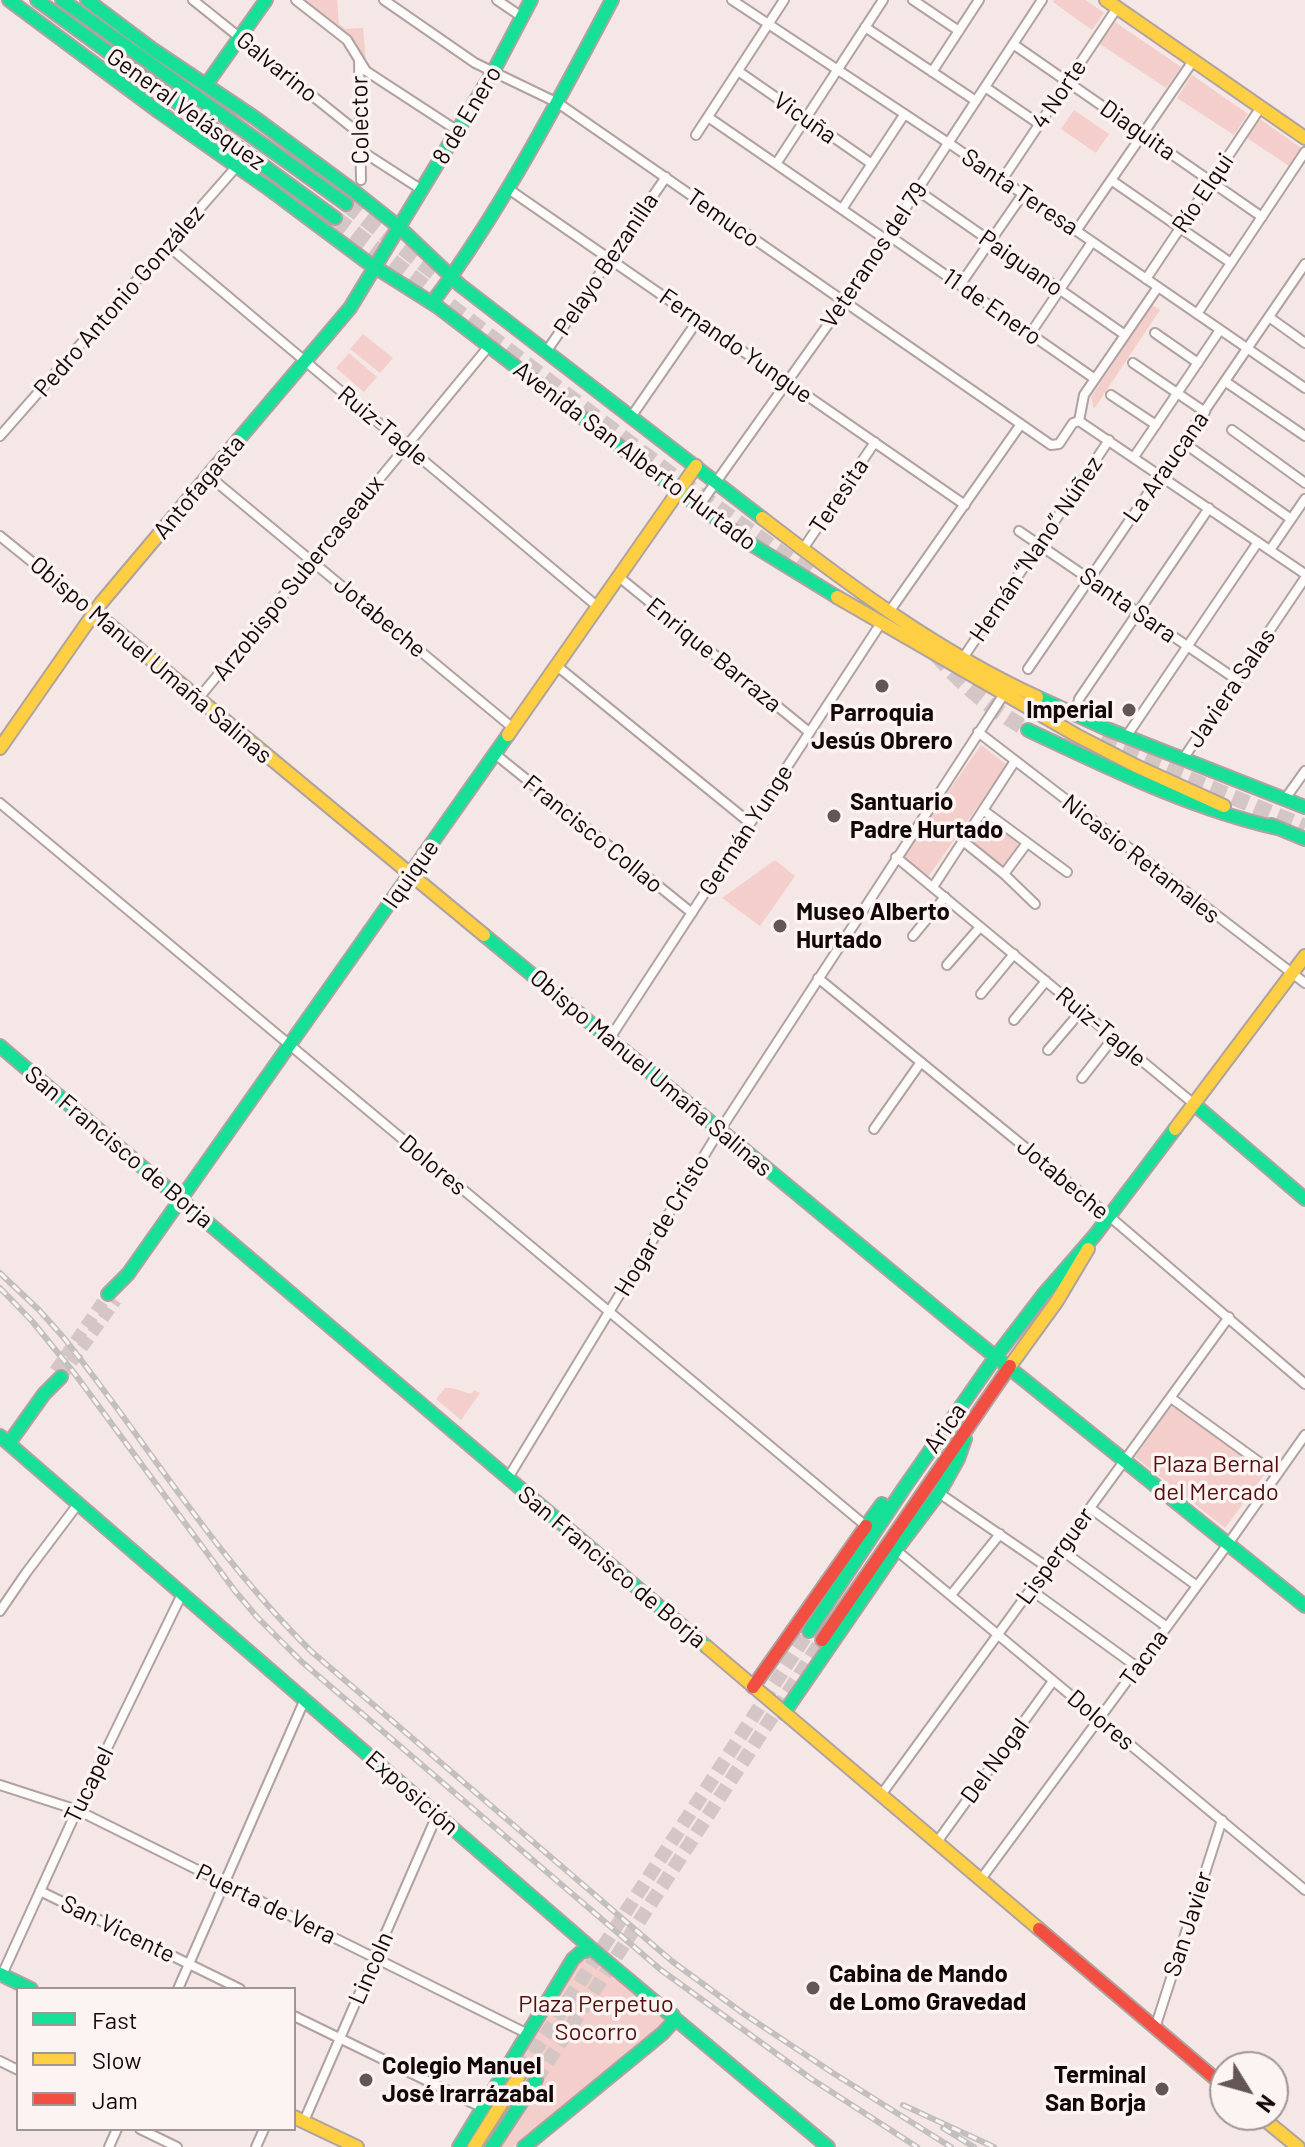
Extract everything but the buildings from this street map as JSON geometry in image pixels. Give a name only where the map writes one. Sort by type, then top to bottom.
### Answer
[{"type":"main road","name":"Avenida San Alberto Hurtado","points":[[9,0],[374,268],[432,303],[678,491],[785,566],[1079,717],[1305,807]]},
{"type":"main road","name":"General Velásquez","points":[[37,0],[335,218]]},
{"type":"main road","name":"General Velásquez","points":[[62,0],[346,204]]},
{"type":"main road","name":"Avenida San Alberto Hurtado","points":[[87,0],[152,49],[293,145],[399,227],[451,278],[803,549],[885,617],[1004,694],[1086,741],[1305,839]]},
{"type":"main road","points":[[206,85],[266,0]]},
{"type":"main road","name":"8 de Enero","points":[[399,227],[493,72],[531,0]]},
{"type":"main road","points":[[432,303],[451,278],[558,103],[612,0]]},
{"type":"main road","points":[[1111,4],[1304,133]]},
{"type":"main road","name":"Antofagasta","points":[[0,748],[94,612],[341,320],[399,227]]},
{"type":"main road","points":[[363,289],[389,276]]},
{"type":"main road","name":"Iquique","points":[[112,1297],[696,466]]},
{"type":"main road","name":"Obispo Manuel Umaña Salinas","points":[[94,612],[996,1357],[1305,1606]]},
{"type":"main road","points":[[1028,730],[1102,767],[1149,786],[1234,818],[1277,828]]},
{"type":"main road","name":"Arica","points":[[809,1631],[996,1357],[1064,1269],[1095,1235],[1304,956]]},
{"type":"main road","name":"San Francisco de Borja","points":[[0,1046],[1209,2074]]},
{"type":"main road","name":"Ruiz-Tagle","points":[[1194,1104],[1305,1199]]},
{"type":"main road","name":"Arica","points":[[822,1640],[1060,1297],[1095,1235]]},
{"type":"main road","points":[[5,1440],[58,1374]]},
{"type":"main road","name":"Arica","points":[[784,1713],[939,1493],[958,1459],[971,1422]]},
{"type":"main road","points":[[753,1687],[866,1526],[912,1466],[939,1437]]},
{"type":"main road","name":"Exposición","points":[[5,1440],[592,1949],[828,2147]]},
{"type":"main road","points":[[459,2147],[573,1959],[581,1952],[592,1949]]},
{"type":"main road","points":[[1,1976],[26,1987]]},
{"type":"main road","points":[[524,2147],[663,2033],[671,2024],[673,2015]]},
{"type":"main road","points":[[474,2147],[522,2071]]},
{"type":"main road","points":[[492,2147],[536,2080]]},
{"type":"main road","points":[[299,2119],[357,2147]]},
{"type":"main road","points":[[1278,2131],[1298,2147]]},
{"type":"street","name":"Galvarino","points":[[193,0],[360,134]]},
{"type":"street","points":[[296,0],[347,40],[366,71],[458,131]]},
{"type":"street","name":"Temuco","points":[[384,0],[475,63],[558,103],[1051,445],[1056,445],[1073,423],[1079,421]]},
{"type":"street","points":[[497,0],[522,17]]},
{"type":"street","name":"Santa Teresa","points":[[732,0],[948,143],[1305,388]]},
{"type":"street","points":[[696,135],[784,0]]},
{"type":"street","points":[[776,164],[883,0]]},
{"type":"street","points":[[913,0],[959,31]]},
{"type":"street","points":[[932,72],[979,0]]},
{"type":"street","name":"Veteranos del 79","points":[[699,506],[844,302],[1042,0]]},
{"type":"street","name":"4 Norte","points":[[1002,180],[1068,81],[1111,4]]},
{"type":"street","points":[[865,27],[976,101]]},
{"type":"street","name":"Diaguita","points":[[1013,44],[1262,217]]},
{"type":"street","name":"Colector","points":[[359,60],[361,180]]},
{"type":"street","points":[[1076,231],[1193,61]]},
{"type":"street","name":"Vicuña","points":[[738,71],[872,164]]},
{"type":"street","points":[[985,87],[1039,124]]},
{"type":"street","name":"Río Elqui","points":[[1146,279],[1261,107]]},
{"type":"street","points":[[842,209],[904,115]]},
{"type":"street","name":"11 de Enero","points":[[708,117],[1095,379]]},
{"type":"street","points":[[360,150],[422,190]]},
{"type":"street","points":[[1197,314],[1305,152]]},
{"type":"street","name":"Pedro Antonio González","points":[[0,436],[237,166]]},
{"type":"street","name":"Pelayo Bezanilla","points":[[546,352],[666,177]]},
{"type":"street","points":[[1111,180],[1231,263]]},
{"type":"street","name":"Fernando Yungue","points":[[507,188],[965,505]]},
{"type":"street","name":"Paiguano","points":[[917,190],[1125,335]]},
{"type":"street","points":[[960,285],[1023,194]]},
{"type":"street","points":[[1030,334],[1092,242]]},
{"type":"street","name":"Ruiz-Tagle","points":[[168,246],[598,607]]},
{"type":"street","name":"La Araucana","points":[[1028,669],[1305,264]]},
{"type":"street","points":[[1158,287],[1084,395],[1079,421],[1305,573]]},
{"type":"street","points":[[1269,317],[1305,343]]},
{"type":"street","points":[[631,417],[698,320]]},
{"type":"street","points":[[1134,457],[1220,330]]},
{"type":"street","points":[[1155,333],[1198,363]]},
{"type":"street","name":"Arzobispo Subercaseaux","points":[[198,699],[489,346]]},
{"type":"street","points":[[1133,363],[1205,412]]},
{"type":"street","points":[[1226,382],[1305,436]]},
{"type":"street","points":[[1111,395],[1156,425]]},
{"type":"street","name":"Germán Yunge","points":[[610,1038],[885,617],[1021,424]]},
{"type":"street","points":[[1232,430],[1305,483]]},
{"type":"street","name":"Hernán “Nano” Núñez","points":[[963,658],[1109,440]]},
{"type":"street","name":"Teresita","points":[[803,549],[875,442]]},
{"type":"street","points":[[1184,443],[1291,519]]},
{"type":"street","name":"Jotabeche","points":[[209,476],[513,728]]},
{"type":"street","points":[[1270,550],[1305,499]]},
{"type":"street","points":[[1079,717],[1079,699],[1209,508]]},
{"type":"street","name":"Santa Sara","points":[[1019,531],[1237,680]]},
{"type":"street","name":"Obispo Manuel Umaña Salinas","points":[[0,536],[94,612]]},
{"type":"street","points":[[1126,737],[1258,542]]},
{"type":"street","name":"Javiera Salas","points":[[1183,759],[1305,573]]},
{"type":"street","name":"Enrique Barraza","points":[[619,577],[809,732]]},
{"type":"street","points":[[557,666],[750,823]]},
{"type":"street","name":"Hogar de Cristo","points":[[508,1478],[720,1130],[1004,694]]},
{"type":"street","name":"Nicasio Retamales","points":[[978,732],[1305,983]]},
{"type":"street","name":"Francisco Collao","points":[[495,754],[692,913]]},
{"type":"street","points":[[933,887],[1015,761]]},
{"type":"street","points":[[1285,799],[1305,771]]},
{"type":"street","name":"Dolores","points":[[0,803],[866,1526]]},
{"type":"street","points":[[983,810],[1067,872]]},
{"type":"street","points":[[963,841],[1035,904]]},
{"type":"street","points":[[1004,874],[1027,843]]},
{"type":"street","name":"Ruiz-Tagle","points":[[896,857],[1194,1104]]},
{"type":"street","points":[[913,936],[945,897]]},
{"type":"street","points":[[947,965],[980,927]]},
{"type":"street","points":[[981,994],[1014,954]]},
{"type":"street","name":"Jotabeche","points":[[818,978],[1109,1216],[1305,1384]]},
{"type":"street","points":[[1014,1020],[1046,981]]},
{"type":"street","points":[[1048,1050],[1082,1010]]},
{"type":"street","points":[[1082,1078],[1114,1037]]},
{"type":"street","points":[[874,1129],[921,1062]]},
{"type":"street","name":"Lisperguer","points":[[881,1795],[1229,1317]]},
{"type":"street","points":[[1171,1398],[1277,1475]]},
{"type":"street","name":"Tacna","points":[[981,1879],[1305,1435]]},
{"type":"street","points":[[939,1493],[1047,1567]]},
{"type":"street","points":[[0,1611],[79,1503]]},
{"type":"street","points":[[1090,1508],[1197,1586]]},
{"type":"street","points":[[951,1595],[1000,1534]]},
{"type":"street","points":[[1060,1549],[1167,1627]]},
{"type":"street","name":"Dolores","points":[[896,1550],[1305,1890]]},
{"type":"street","points":[[1031,1590],[1137,1667]]},
{"type":"street","name":"Tucapel","points":[[1,1976],[182,1594]]},
{"type":"street","name":"Del Nogal","points":[[937,1842],[1053,1681]]},
{"type":"street","points":[[179,1987],[305,1699]]},
{"type":"street","name":"Puerta de Vera","points":[[0,1785],[77,1810],[528,2034]]},
{"type":"street","name":"Lincoln","points":[[299,2119],[340,2038],[437,1815]]},
{"type":"street","name":"San Javier","points":[[1155,2028],[1222,1820]]},
{"type":"street","name":"San Vicente","points":[[40,1891],[236,1987]]},
{"type":"street","points":[[296,2017],[483,2108]]},
{"type":"street","points":[[144,2131],[177,2147]]},
{"type":"green space","points":[[306,0],[337,0],[339,24],[345,29],[363,28],[366,62],[359,57],[348,36],[324,22]]},
{"type":"green space","points":[[1054,0],[1086,0],[1104,13],[1092,30]]},
{"type":"green space","points":[[1115,22],[1181,67],[1166,88],[1100,44]]},
{"type":"green space","points":[[1192,75],[1248,114],[1234,135],[1177,98]]},
{"type":"green space","points":[[1074,110],[1109,134],[1096,153],[1061,129]]},
{"type":"green space","points":[[1260,119],[1301,148],[1289,166],[1247,138]]},
{"type":"green space","points":[[1152,305],[1160,310],[1094,409],[1091,397]]},
{"type":"green space","points":[[363,334],[393,358],[380,373],[350,349]]},
{"type":"green space","points":[[349,353],[377,377],[364,392],[336,368]]},
{"type":"green space","points":[[981,745],[1007,765],[928,877],[903,856]]},
{"type":"green space","points":[[985,819],[1022,845],[1005,869],[970,842]]},
{"type":"green space","points":[[775,860],[795,876],[760,926],[722,898]]},
{"type":"green space","points":[[445,1388],[480,1393],[461,1420],[436,1399]]},
{"type":"green space","name":"Plaza Bernal del Mercado","points":[[1173,1404],[1267,1471],[1225,1528],[1135,1457]]},
{"type":"green space","name":"Plaza Perpetuo Socorro","points":[[593,1954],[664,2018],[659,2028],[513,2147],[498,2147],[542,2077],[515,2061],[577,1957]]},
{"type":"tunnel","points":[[346,204],[460,292]]},
{"type":"tunnel","points":[[335,218],[673,476],[813,576]]},
{"type":"tunnel","points":[[936,654],[979,696],[1028,730]]},
{"type":"tunnel","points":[[1100,742],[1305,827]]},
{"type":"tunnel","points":[[55,1371],[108,1294]]},
{"type":"tunnel","points":[[61,1377],[116,1300]]},
{"type":"tunnel","points":[[522,2071],[809,1631]]},
{"type":"tunnel","points":[[536,2080],[822,1640]]},
{"type":"railway","points":[[0,1273],[64,1338],[213,1539],[277,1616],[312,1652],[673,1962],[744,2014],[951,2147]]},
{"type":"railway","points":[[0,1288],[32,1321],[75,1374],[235,1591],[302,1662],[661,1970],[810,2078],[917,2147]]},
{"type":"railway","points":[[903,2105],[994,2147]]},
{"type":"railway","points":[[943,2128],[974,2147]]},
{"type":"traffic: fast","points":[[9,0],[367,262],[438,307],[754,546],[837,597]]},
{"type":"traffic: fast","points":[[37,0],[335,218]]},
{"type":"traffic: fast","points":[[62,0],[346,204]]},
{"type":"traffic: fast","points":[[87,0],[355,192],[399,227],[460,285],[762,518]]},
{"type":"traffic: fast","points":[[206,85],[266,0]]},
{"type":"traffic: fast","points":[[233,446],[350,308],[493,72],[531,0]]},
{"type":"traffic: fast","points":[[432,303],[505,193],[612,0]]},
{"type":"traffic: fast","points":[[1037,697],[1107,729],[1305,807]]},
{"type":"traffic: fast","points":[[1028,730],[1181,798],[1277,828]]},
{"type":"traffic: fast","points":[[108,1294],[128,1274],[508,735]]},
{"type":"traffic: fast","points":[[1271,825],[1305,839]]},
{"type":"traffic: fast","points":[[484,935],[956,1325],[1305,1606]]},
{"type":"traffic: fast","points":[[0,1046],[707,1647]]},
{"type":"traffic: fast","points":[[1194,1104],[1305,1199]]},
{"type":"traffic: fast","points":[[809,1631],[994,1359],[1043,1295],[1095,1235],[1175,1129]]},
{"type":"traffic: fast","points":[[9,1443],[44,1394],[61,1377]]},
{"type":"traffic: fast","points":[[0,1436],[592,1949],[828,2147]]},
{"type":"traffic: fast","points":[[939,1493],[965,1439]]},
{"type":"traffic: fast","points":[[784,1713],[939,1493]]},
{"type":"traffic: fast","points":[[866,1526],[882,1504]]},
{"type":"traffic: fast","points":[[459,2147],[573,1959],[581,1952],[592,1949]]},
{"type":"traffic: fast","points":[[0,1974],[27,1987]]},
{"type":"traffic: fast","points":[[524,2147],[663,2033],[671,2024],[673,2015]]},
{"type":"traffic: fast","points":[[492,2147],[536,2080]]},
{"type":"traffic: slow","points":[[1106,0],[1305,138]]},
{"type":"traffic: slow","points":[[0,748],[101,603],[233,446]]},
{"type":"traffic: slow","points":[[508,735],[696,466]]},
{"type":"traffic: slow","points":[[762,518],[929,638],[1037,697]]},
{"type":"traffic: slow","points":[[837,597],[1076,735],[1224,806]]},
{"type":"traffic: slow","points":[[94,612],[484,935]]},
{"type":"traffic: slow","points":[[1175,1129],[1305,956]]},
{"type":"traffic: slow","points":[[1010,1366],[1057,1301],[1088,1249]]},
{"type":"traffic: slow","points":[[707,1647],[1039,1929]]},
{"type":"traffic: slow","points":[[474,2147],[522,2071]]},
{"type":"traffic: slow","points":[[296,2118],[357,2147]]},
{"type":"traffic: slow","points":[[1278,2131],[1298,2147]]},
{"type":"traffic: jam","points":[[822,1640],[1010,1366]]},
{"type":"traffic: jam","points":[[753,1687],[866,1526]]},
{"type":"traffic: jam","points":[[1039,1929],[1209,2073]]},
{"type":"place","name":"Parroquia Jesús Obrero","points":[[882,686]]},
{"type":"place","name":"Imperial","points":[[1129,710]]},
{"type":"place","name":"Santuario Padre Hurtado","points":[[834,816]]},
{"type":"place","name":"Museo Alberto Hurtado","points":[[780,926]]},
{"type":"place","name":"Cabina de Mando de Lomo Gravedad","points":[[813,1988]]},
{"type":"place","name":"Colegio Manuel José Irarrázabal","points":[[366,2080]]},
{"type":"place","name":"Terminal San Borja","points":[[1162,2089]]}]
